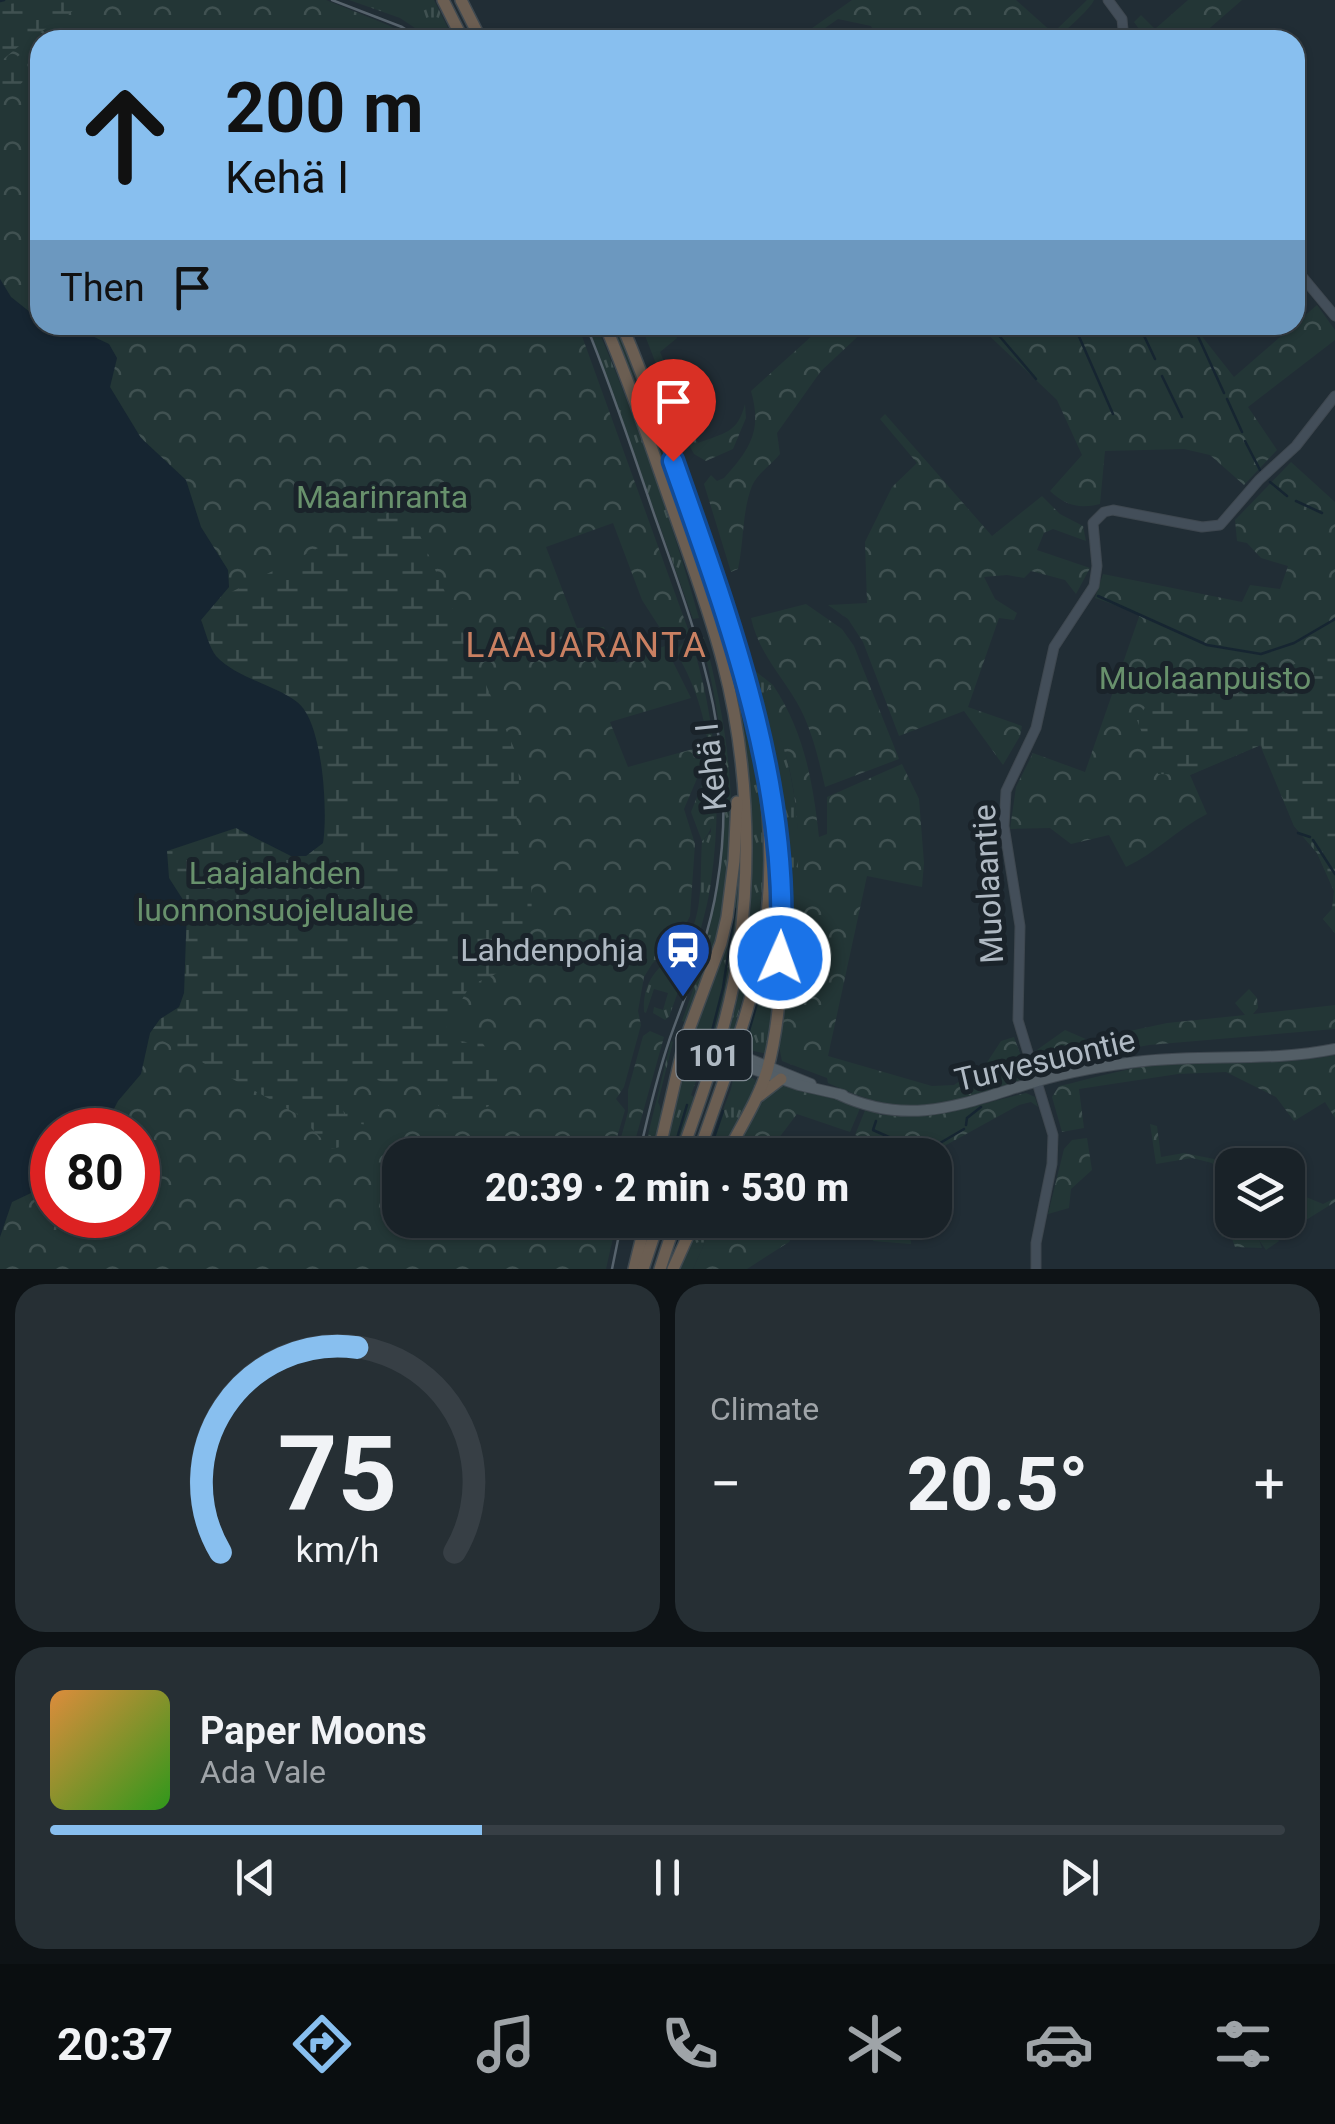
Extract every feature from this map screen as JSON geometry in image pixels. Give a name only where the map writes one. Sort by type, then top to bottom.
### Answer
[{"type":"highway","points":[[443,0],[458,30]]},
{"type":"highway","points":[[461,0],[476,30]]},
{"type":"highway","name":"Kehä I","points":[[609,335],[710,616],[730,694],[740,763],[746,866],[739,953],[720,1039],[687,1138]]},
{"type":"highway","name":"Kehä I","points":[[626,335],[731,630],[763,762],[771,861],[767,919],[752,990],[704,1138]]},
{"type":"highway","points":[[734,1138],[767,1070],[779,979],[782,899],[775,806],[763,762]]},
{"type":"highway","points":[[662,1138],[686,1041],[727,917],[740,763]]},
{"type":"highway","points":[[750,1107],[781,1080]]},
{"type":"highway","points":[[634,1269],[642,1238]]},
{"type":"highway","points":[[644,1269],[654,1238]]},
{"type":"highway","points":[[660,1269],[670,1238]]},
{"type":"highway","points":[[672,1269],[687,1238]]},
{"type":"main road","name":"Turvesuontie","points":[[686,1041],[858,1104],[915,1111],[955,1108],[1035,1082],[1145,1061],[1299,1055],[1335,1049]]},
{"type":"main road","name":"Turvesuontie","points":[[767,1070],[781,1080],[821,1089]]},
{"type":"street","points":[[1108,0],[1122,19],[1123,30]]},
{"type":"street","points":[[1305,280],[1335,316]]},
{"type":"street","name":"Muolaantie","points":[[1036,1269],[1036,1243],[1052,1164],[1053,1135],[1018,1020],[1020,938],[1004,826],[1006,791],[1036,728],[1054,647],[1094,586],[1094,522],[1104,512],[1113,510],[1202,528],[1220,525],[1249,490],[1296,446],[1335,396]]},
{"type":"green space","name":"Laajalahden luonnonsuojelualue","points":[[0,0],[326,0],[397,30],[30,30],[30,335],[582,335],[689,632],[676,643],[669,642],[642,600],[613,523],[546,547],[577,628],[604,627],[616,663],[665,646],[691,698],[610,722],[628,767],[704,746],[707,755],[684,809],[695,844],[690,916],[681,934],[644,977],[638,1011],[641,1025],[624,1087],[616,1099],[625,1110],[617,1138],[382,1138],[382,1238],[613,1238],[606,1269],[0,1269]]},
{"type":"green space","points":[[66,0],[73,11],[44,30],[30,30],[30,39],[0,62],[0,5]]},
{"type":"green space","points":[[349,0],[434,0],[449,30],[418,30],[400,18]]},
{"type":"green space","points":[[852,0],[1016,0],[1050,30],[873,30],[871,26],[838,19],[822,30],[809,30]]},
{"type":"green space","points":[[1087,0],[1094,0],[1066,30],[1056,30]]},
{"type":"green space","points":[[1188,0],[1242,0],[1208,30],[1140,30],[1134,22],[1141,15],[1155,29]]},
{"type":"green space","points":[[76,15],[82,23],[78,30],[55,30]]},
{"type":"green space","points":[[30,48],[30,76],[0,102],[0,69]]},
{"type":"green space","points":[[1317,305],[1335,330],[1335,340],[1248,407],[1277,450],[1244,485],[1210,455],[1184,449],[1105,451],[1100,504],[1086,506],[1068,503],[1050,491],[1082,455],[1057,400],[989,335],[1201,335],[1234,377],[1282,335],[1305,335],[1305,315]]},
{"type":"green space","points":[[592,335],[600,335],[665,507],[699,618],[693,619]]},
{"type":"green space","points":[[615,335],[620,335],[715,602],[712,603]]},
{"type":"green space","points":[[645,335],[676,335],[677,338],[660,352],[698,443],[734,426],[745,404],[746,418],[733,449],[706,461],[694,454]]},
{"type":"green space","points":[[813,335],[859,335],[821,371],[777,433],[780,454],[752,486],[738,569],[731,572],[704,484],[711,475],[717,481],[724,478],[747,448],[755,417],[751,391]]},
{"type":"green space","points":[[885,414],[992,536],[1042,496],[1060,514],[1083,526],[1086,541],[1053,529],[1044,533],[1037,550],[1090,568],[1076,594],[1065,580],[1031,571],[1024,578],[984,577],[995,599],[1017,613],[1014,620],[999,618],[968,707],[1022,726],[1003,765],[964,711],[899,736],[863,642],[848,619],[828,605],[867,603],[865,542],[892,487],[917,463],[880,419]]},
{"type":"green space","name":"Muolaanpuisto","points":[[1291,462],[1335,502],[1335,933],[1323,919],[1332,909],[1334,891],[1317,853],[1294,826],[1260,745],[1190,775],[1207,814],[1126,867],[1109,835],[1071,844],[1050,828],[1010,829],[1016,787],[1033,753],[1085,772],[1140,614],[1095,598],[1103,574],[1242,602],[1250,585],[1280,589],[1288,566],[1261,558],[1247,543],[1237,541],[1235,520]]},
{"type":"green space","points":[[407,506],[517,755],[515,845],[531,881],[532,921],[507,965],[471,984],[446,1027],[462,1043],[481,1041],[498,1065],[496,1103],[466,1116],[446,1114],[431,1097],[430,1081],[399,1088],[372,1078],[351,1076],[345,1085],[349,1093],[342,1102],[344,1114],[359,1110],[361,1102],[382,1126],[350,1123],[348,1145],[332,1149],[297,1114],[121,1018],[160,628]]},
{"type":"green space","points":[[806,604],[842,629],[854,646],[899,759],[825,787],[805,719],[766,655],[751,618]]},
{"type":"green space","points":[[725,632],[752,740],[763,838],[756,936],[729,1044],[725,1043],[745,958],[752,871],[748,783],[737,697],[740,695],[721,634]]},
{"type":"green space","points":[[690,636],[706,697],[715,758],[715,851],[707,905],[689,972],[685,972],[665,1020],[653,1013],[654,1007],[663,1010],[668,993],[654,989],[646,1013],[645,996],[655,974],[693,927],[700,896],[702,841],[711,832],[712,785],[703,716],[675,651]]},
{"type":"green space","points":[[704,637],[726,744],[730,854],[719,927],[688,1023],[682,1021],[698,976],[695,975],[716,892],[724,808],[719,724],[701,640]]},
{"type":"green space","points":[[1335,638],[1335,933],[1323,919],[1332,909],[1334,891],[1317,853],[1294,826],[1261,745],[1190,775],[1158,774],[1137,720],[1162,681],[1276,670],[1298,663]]},
{"type":"green space","points":[[754,670],[773,685],[763,695],[787,758],[798,828],[797,917],[786,1007],[782,1000],[780,814]]},
{"type":"green space","points":[[773,685],[792,720],[805,758],[819,837],[827,834],[827,797],[902,764],[919,799],[922,887],[867,876],[828,1056],[932,1086],[954,1085],[986,1064],[1001,1041],[1014,1037],[1027,1072],[1018,1081],[966,1099],[895,1105],[852,1093],[828,1083],[827,1078],[782,1061],[779,1046],[793,942],[798,836],[789,767],[763,695]]},
{"type":"green space","points":[[709,767],[715,796],[714,816],[702,841],[691,812]]},
{"type":"green space","points":[[737,866],[738,925],[713,1038],[700,1034],[694,1026]]},
{"type":"green space","points":[[777,883],[778,947],[767,1054],[741,1048],[764,968]]},
{"type":"green space","points":[[1249,989],[1257,998],[1258,1008],[1253,1014],[1335,1005],[1335,1029],[1149,1045],[1050,1064],[1039,1061],[1034,1052],[1065,1030],[1088,1040],[1167,1023],[1245,1015],[1235,1003]]},
{"type":"green space","name":"Laajalahden luonnonsuojelualue","points":[[650,1031],[664,1037],[636,1138],[621,1138],[628,1112],[628,1090],[643,1036]]},
{"type":"green space","points":[[671,1041],[658,1102],[661,1121],[658,1138],[647,1138]]},
{"type":"green space","points":[[687,1049],[708,1056],[691,1095],[694,1097],[680,1138],[665,1138]]},
{"type":"green space","points":[[1335,1055],[1335,1118],[1325,1102],[1294,1121],[1276,1097],[1226,1072],[1178,1074],[1079,1089],[1084,1128],[1062,1132],[1052,1097],[1059,1086],[1151,1065],[1293,1061]]},
{"type":"green space","points":[[736,1066],[759,1083],[732,1138],[712,1138]]},
{"type":"green space","points":[[781,1085],[861,1106],[850,1132],[797,1114],[779,1138],[742,1138],[762,1097]]},
{"type":"green space","points":[[1026,1093],[1035,1097],[1038,1107],[1031,1102],[1019,1105],[952,1142],[952,1138],[855,1135],[866,1108],[881,1115],[955,1111]]},
{"type":"green space","points":[[1150,1124],[1157,1126],[1161,1157],[1184,1153],[1215,1161],[1215,1167],[1192,1158],[1156,1164]]},
{"type":"green space","points":[[1087,1138],[1092,1170],[1071,1189],[1069,1208],[1048,1214],[1064,1149],[1072,1140]]},
{"type":"green space","points":[[1305,1195],[1323,1204],[1335,1198],[1335,1202],[1306,1220]]},
{"type":"green space","points":[[691,1238],[707,1238],[693,1269],[677,1269]]},
{"type":"green space","points":[[707,1238],[791,1238],[747,1269],[693,1269]]},
{"type":"green space","points":[[910,1238],[911,1244],[873,1241]]},
{"type":"green space","points":[[1232,1238],[1279,1241],[1266,1250],[1259,1240],[1262,1248],[1235,1247]]},
{"type":"water","points":[[0,279],[11,297],[30,312],[30,335],[90,335],[109,344],[117,358],[110,387],[141,438],[186,480],[201,527],[228,570],[229,587],[201,620],[211,648],[225,664],[288,696],[306,712],[318,747],[325,811],[323,843],[306,856],[291,856],[236,828],[167,851],[169,878],[187,906],[184,993],[179,1007],[160,1019],[150,1033],[141,1074],[114,1108],[30,1108],[30,1193],[12,1202],[0,1237]]},
{"type":"waterway","points":[[0,1],[4,0]]},
{"type":"waterway","points":[[999,335],[1036,379]]},
{"type":"waterway","points":[[1078,335],[1113,414]]},
{"type":"waterway","points":[[1144,335],[1155,359]]},
{"type":"waterway","points":[[1197,335],[1224,393]]},
{"type":"waterway","points":[[1162,376],[1182,417]]},
{"type":"waterway","points":[[1227,399],[1242,432]]},
{"type":"waterway","points":[[1245,441],[1260,470]]},
{"type":"waterway","points":[[1270,482],[1287,496]]},
{"type":"waterway","points":[[1296,501],[1322,513]]},
{"type":"waterway","points":[[1098,596],[1207,645],[1261,654],[1294,643],[1335,619]]},
{"type":"waterway","points":[[1298,833],[1310,837]]},
{"type":"waterway","points":[[1313,840],[1335,874]]},
{"type":"waterway","points":[[710,1039],[723,988],[735,909]]},
{"type":"waterway","points":[[743,1051],[768,966],[776,916]]},
{"type":"waterway","points":[[698,1077],[705,1057]]},
{"type":"waterway","points":[[734,1079],[737,1068]]},
{"type":"waterway","points":[[677,1138],[687,1105]]},
{"type":"waterway","points":[[966,1125],[967,1118],[981,1107]]},
{"type":"waterway","points":[[714,1138],[723,1111]]},
{"type":"waterway","points":[[876,1121],[873,1130],[891,1138]]},
{"type":"waterway","points":[[949,1138],[964,1129]]},
{"type":"waterway","points":[[677,1245],[680,1238]]},
{"type":"tram line","points":[[332,0],[407,30]]},
{"type":"tram line","points":[[590,335],[700,653],[712,697],[723,788],[723,836],[709,925],[661,1067],[643,1138]]},
{"type":"tram line","points":[[612,1269],[618,1238]]},
{"type":"place","name":"Lahdenpohja","points":[[683,999]]},
{"type":"district","name":"LAAJARANTA","points":[[587,645]]},
{"type":"route","points":[[673,461],[740,660],[775,806],[782,899],[780,958]]},
{"type":"park label","name":"Maarinranta","points":[[382,497]]}]
